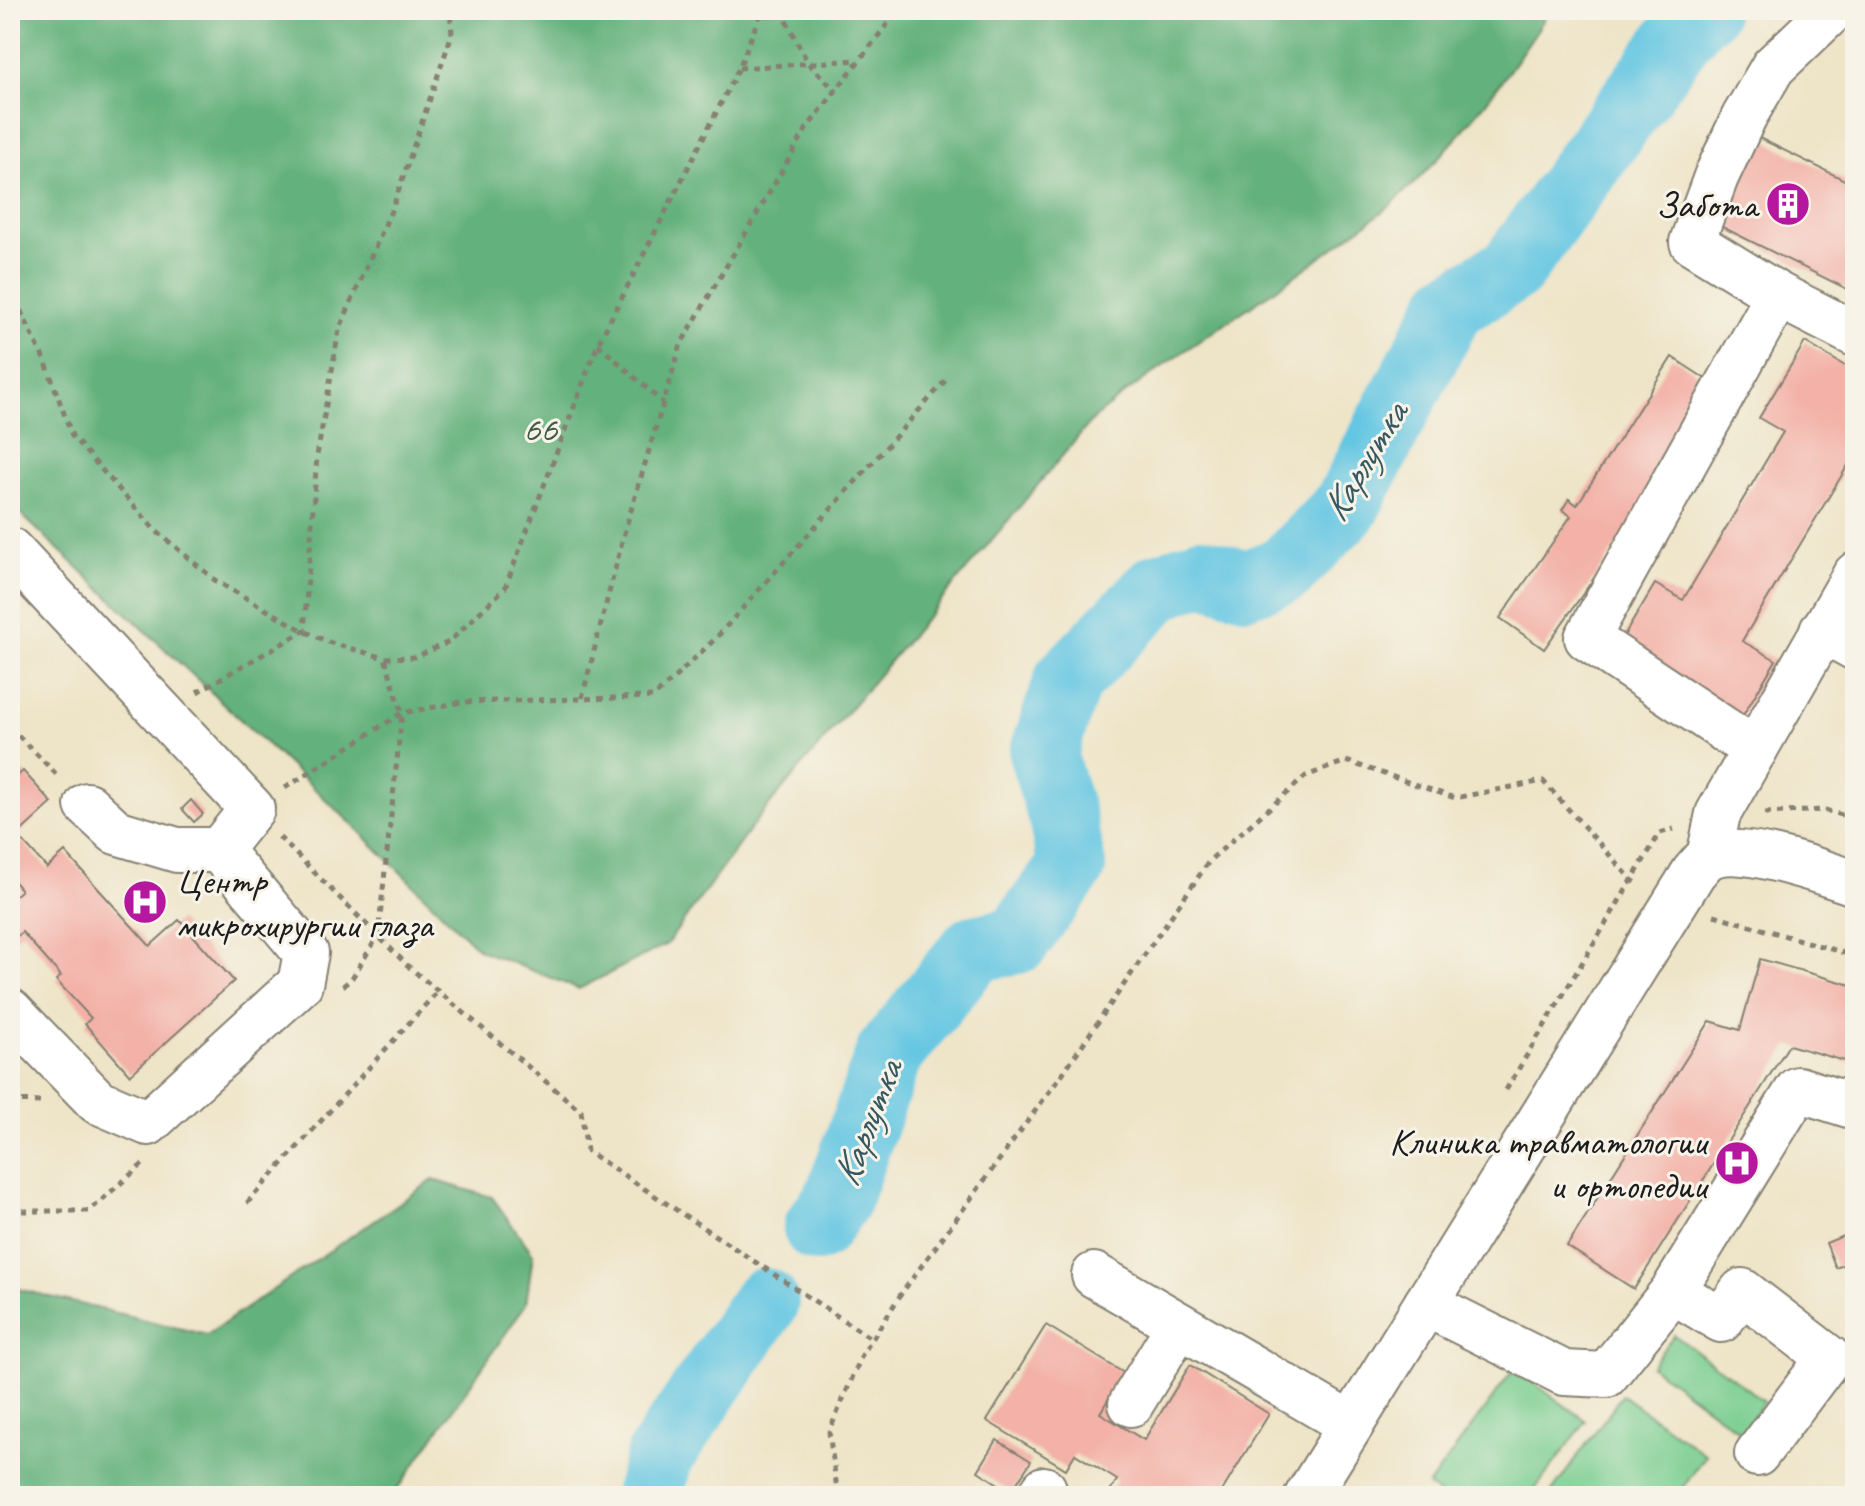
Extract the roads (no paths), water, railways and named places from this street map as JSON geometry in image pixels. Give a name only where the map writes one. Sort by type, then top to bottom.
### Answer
[{"type":"main road","points":[[1833,10],[1773,67],[1744,117],[1716,177],[1692,242],[1778,295],[1855,334]]},
{"type":"main road","points":[[1755,750],[1587,638],[1778,295]]},
{"type":"main road","points":[[10,550],[252,809],[219,850]]},
{"type":"main road","points":[[1307,1496],[1694,872],[1709,857],[1718,814],[1755,750],[1838,639],[1855,575]]},
{"type":"main road","points":[[10,1011],[97,1101],[148,1123],[300,984],[306,953],[219,850],[177,850],[116,832],[87,805]]},
{"type":"main road","points":[[1709,857],[1740,853],[1780,860],[1855,883]]},
{"type":"main road","points":[[1426,1304],[1564,1373],[1606,1375],[1673,1291],[1798,1089],[1855,1107]]},
{"type":"main road","points":[[1094,1275],[1351,1425]]},
{"type":"main road","points":[[1673,1291],[1721,1320],[1742,1291],[1829,1358],[1757,1454]]},
{"type":"main road","points":[[1131,1404],[1179,1325]]},
{"type":"waterway","name":"Карлутка","points":[[817,1228],[838,1198],[889,1054],[974,949],[1017,940],[1072,866],[1062,818],[1043,755],[1068,680],[1158,587],[1201,571],[1246,584],[1284,570],[1346,507],[1451,306],[1512,269],[1691,21],[1704,10]]},
{"type":"waterway","name":"Карлутка","points":[[648,1496],[660,1456],[765,1302]]},
{"type":"place","name":"Забота","points":[[1788,204]]},
{"type":"place","name":"Центр микрохирургии глаза","points":[[145,902]]},
{"type":"place","name":"Клиника травматологии и ортопедии","points":[[1737,1163]]},
{"type":"park label","name":"66","points":[[540,428]]}]
